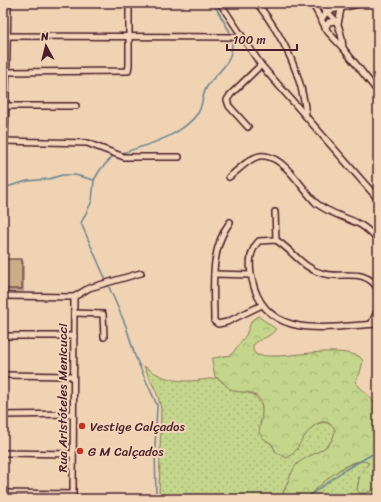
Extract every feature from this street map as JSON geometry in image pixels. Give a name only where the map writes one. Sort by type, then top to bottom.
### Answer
[{"type":"street","points":[[8,3],[5,36],[4,141],[87,143],[124,157],[179,157]]},
{"type":"street","points":[[5,72],[128,72],[129,3]]},
{"type":"street","points":[[220,3],[241,37],[261,65],[306,115],[378,200]]},
{"type":"street","points":[[257,3],[288,52],[303,91],[306,115]]},
{"type":"street","points":[[312,3],[331,37],[343,48],[378,92]]},
{"type":"street","points":[[316,3],[327,11],[337,22],[342,32],[343,48]]},
{"type":"street","points":[[327,11],[363,3]]},
{"type":"street","points":[[337,22],[341,9]]},
{"type":"street","points":[[322,20],[327,11]]},
{"type":"street","points":[[325,28],[330,22],[337,22]]},
{"type":"street","points":[[331,37],[338,36],[342,32]]},
{"type":"street","points":[[5,36],[241,37]]},
{"type":"street","points":[[248,127],[230,106],[227,100],[231,94],[261,65]]},
{"type":"street","points":[[4,106],[76,106]]},
{"type":"street","points":[[229,177],[256,158],[264,155],[270,156],[288,170],[316,203],[326,210],[358,223],[378,240]]},
{"type":"street","points":[[275,212],[276,240]]},
{"type":"street","points":[[230,222],[220,241],[214,274],[214,320],[216,323],[227,322],[262,305]]},
{"type":"street","points":[[378,289],[372,281],[363,276],[326,274],[312,270],[276,240],[263,240],[254,246],[251,257],[251,275],[254,289],[262,305],[280,319],[306,328],[328,329],[378,324]]},
{"type":"street","points":[[3,296],[74,297],[84,290],[141,273]]},
{"type":"street","points":[[214,274],[251,275]]},
{"type":"street","name":"Rua Aristóteles Menicucci","points":[[73,496],[74,297]]},
{"type":"street","points":[[371,324],[378,310]]},
{"type":"street","points":[[74,313],[103,314],[104,337]]},
{"type":"street","points":[[3,336],[74,336]]},
{"type":"street","points":[[3,375],[73,376]]},
{"type":"street","points":[[3,415],[73,414]]},
{"type":"street","points":[[3,453],[73,454]]},
{"type":"street","points":[[3,493],[73,496]]},
{"type":"green space","points":[[258,316],[276,329],[271,335],[253,345],[253,351],[257,355],[283,356],[334,352],[359,356],[363,361],[360,373],[355,382],[378,406],[378,487],[367,493],[360,493],[357,490],[360,473],[369,463],[362,461],[344,467],[335,473],[306,499],[281,499],[296,465],[326,447],[334,437],[335,429],[329,423],[318,423],[312,427],[295,451],[287,458],[276,452],[272,444],[263,438],[259,432],[262,415],[262,404],[260,399],[251,393],[232,390],[215,377],[212,360],[213,358],[231,355],[246,335],[252,320]]},
{"type":"green space","points":[[144,366],[162,376],[179,381],[217,378],[233,390],[253,394],[262,407],[262,419],[260,423],[267,441],[272,444],[276,452],[297,449],[299,443],[307,432],[318,424],[330,424],[335,429],[334,436],[331,442],[322,450],[304,459],[296,466],[288,480],[281,499],[159,499],[161,409],[158,396]]},
{"type":"green space","points":[[366,461],[369,465],[360,473],[357,490],[367,493],[378,487],[378,499],[306,499],[333,474],[349,465]]},
{"type":"building","points":[[3,259],[22,259],[22,289],[3,289]]},
{"type":"waterway","points":[[213,3],[230,32]]},
{"type":"waterway","points":[[122,153],[142,147],[174,134],[191,121],[200,110],[204,93],[208,85],[228,61],[232,43]]},
{"type":"waterway","points":[[112,157],[100,170],[94,180],[92,201],[81,223],[126,326],[135,356],[157,405],[155,448],[156,499]]},
{"type":"waterway","points":[[3,188],[27,181],[49,179],[62,175],[75,175],[94,180]]},
{"type":"waterway","points":[[305,499],[343,471],[378,451]]},
{"type":"place","name":"Vestige Calçados","points":[[82,426]]},
{"type":"place","name":"G M Calçados","points":[[80,451]]}]
